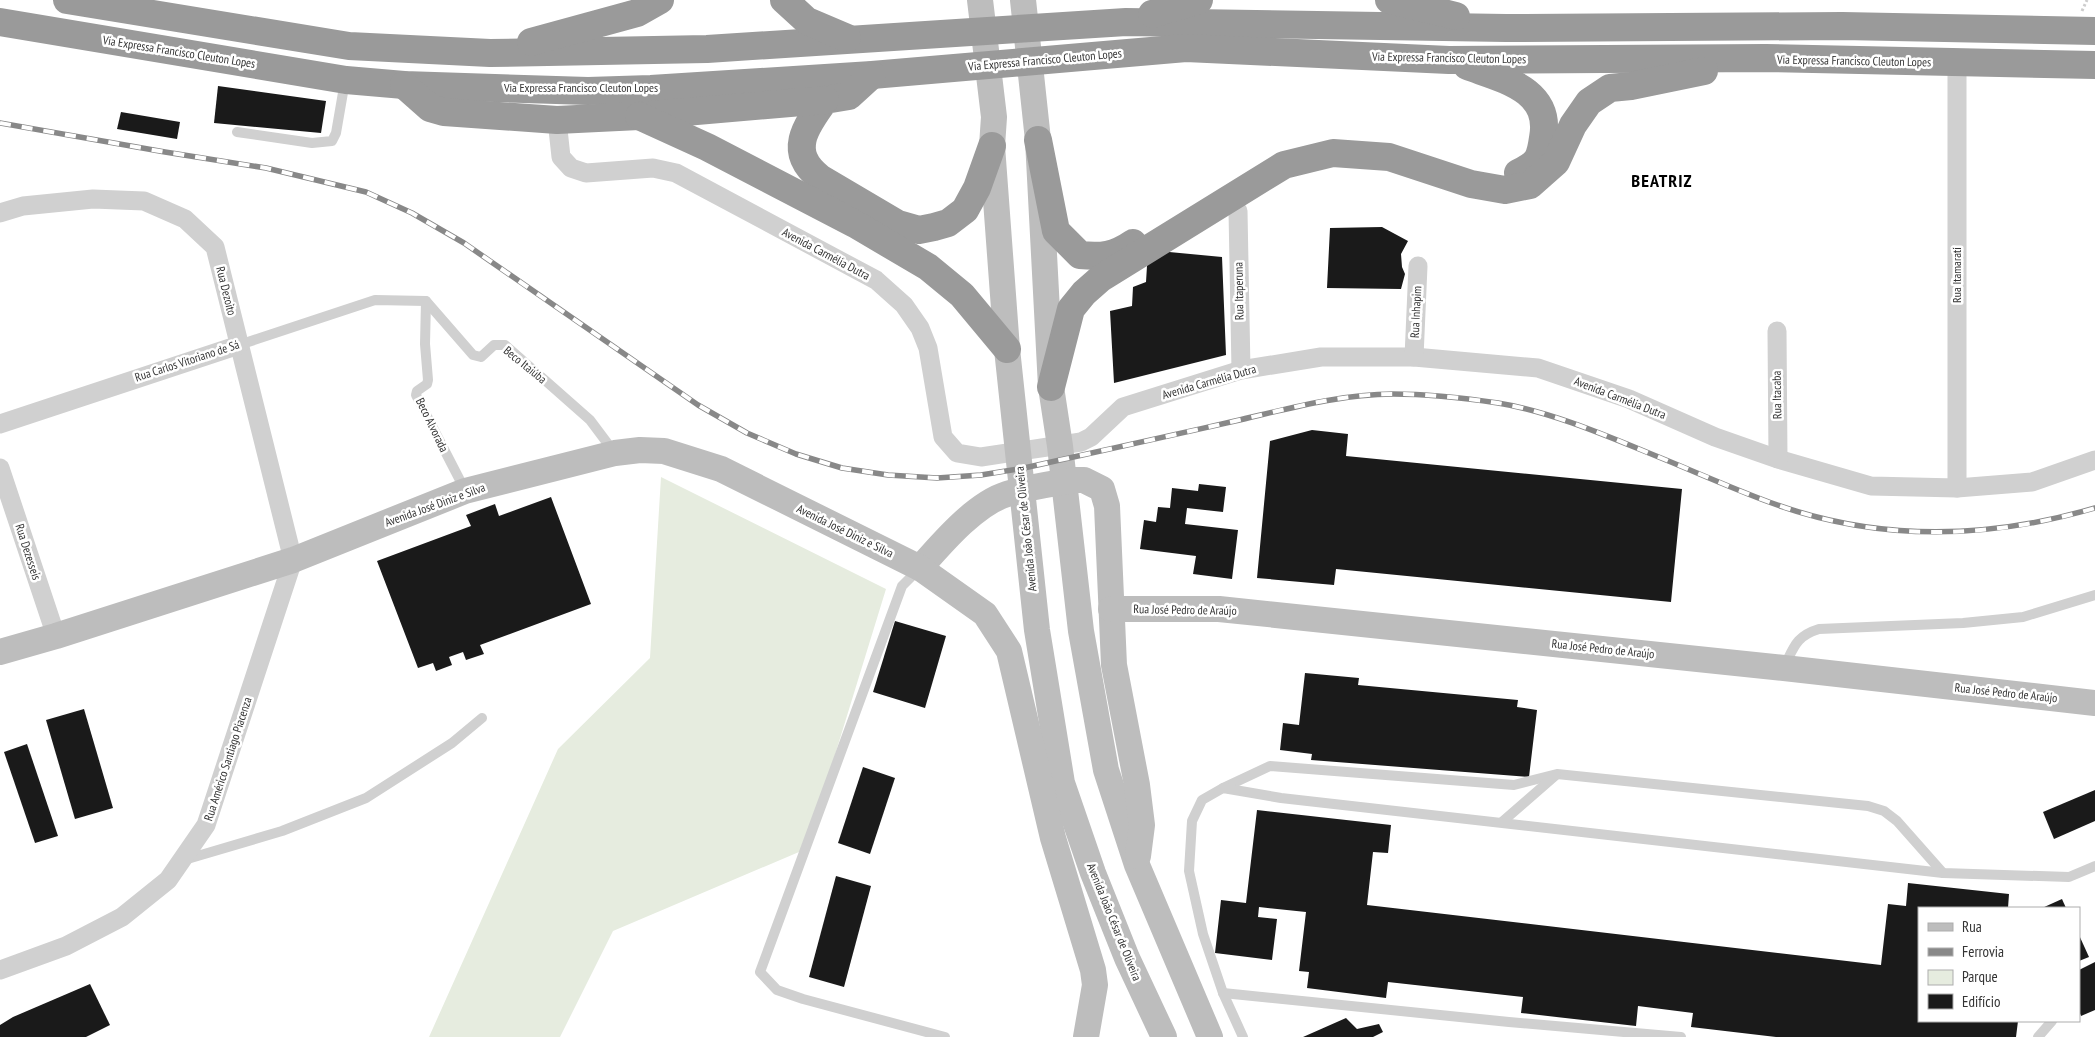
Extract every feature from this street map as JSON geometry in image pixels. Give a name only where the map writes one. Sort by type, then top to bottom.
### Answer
[{"type":"highway","points":[[66,0],[349,46],[490,53],[707,49],[1126,22],[1506,28],[1842,26],[2095,31]]},
{"type":"highway","points":[[490,53],[637,13],[660,0]]},
{"type":"highway","points":[[784,0],[807,21],[851,40]]},
{"type":"highway","points":[[1126,22],[1199,0]]},
{"type":"highway","points":[[1389,0],[1506,28]]},
{"type":"highway","name":"Via Expressa Francisco Cleuton Lopes","points":[[0,22],[346,80],[404,85],[588,91],[652,89],[872,74],[1186,48],[1449,60],[1766,58],[2095,65]]},
{"type":"highway","points":[[1051,387],[1071,309],[1084,294],[1101,278],[1284,165],[1333,153],[1389,157],[1480,186],[1506,190],[1530,185],[1556,162],[1573,125],[1589,102],[1610,88],[1631,86],[1766,58]]},
{"type":"highway","points":[[1038,140],[1056,231],[1080,256],[1101,257],[1121,251],[1198,199],[1277,151],[1324,136],[1392,145],[1474,172],[1511,176],[1528,168],[1540,157],[1545,127],[1539,104],[1524,88],[1449,60]]},
{"type":"highway","points":[[404,85],[430,108],[444,112],[557,120],[639,116],[825,100],[849,96],[872,74]]},
{"type":"highway","points":[[825,100],[808,122],[803,136],[801,151],[810,171],[898,224],[919,230],[948,223],[965,210],[977,188],[992,146]]},
{"type":"highway","points":[[639,116],[707,147],[855,224],[928,267],[962,295],[1007,349]]},
{"type":"street","name":"Avenida João César de Oliveira","points":[[980,0],[994,117],[992,146],[1007,349],[1037,630],[1062,783],[1093,873],[1123,950],[1162,1035]]},
{"type":"street","points":[[1023,0],[1038,140],[1051,387],[1081,631],[1106,770],[1136,865],[1210,1037]]},
{"type":"street","name":"Rua Itamarati","points":[[1956,488],[1957,63]]},
{"type":"street","name":"Avenida Carmélia Dutra","points":[[557,120],[561,157],[571,168],[586,173],[652,168],[676,173],[876,280],[904,305],[920,328],[928,348],[943,437],[957,453],[981,458],[1081,442],[1091,437],[1123,407],[1241,370],[1322,357],[1414,357],[1538,368],[1629,399],[1715,437],[1778,459],[1871,486],[1956,488],[2032,482],[2095,460]]},
{"type":"street","name":"Rua Dezoito","points":[[0,213],[23,206],[102,199],[144,201],[185,219],[215,248],[293,560]]},
{"type":"street","name":"Rua Itaperuna","points":[[1238,211],[1241,370]]},
{"type":"street","name":"Rua Inhapim","points":[[1414,357],[1418,266]]},
{"type":"street","name":"Rua Itacaba","points":[[1777,331],[1778,459]]},
{"type":"street","name":"Rua Carlos Vitoriano de Sá","points":[[0,424],[239,344]]},
{"type":"street","name":"Avenida José Diniz e Silva","points":[[0,652],[56,636],[293,560],[465,491],[615,452],[664,450],[721,469],[920,568]]},
{"type":"street","name":"Rua Dezesseis","points":[[0,468],[56,636]]},
{"type":"street","points":[[1086,1037],[1095,985],[1093,970],[1053,838],[1009,651],[985,614],[920,568],[960,524],[990,502],[1005,494],[1074,480],[1084,480],[1102,489],[1107,506],[1110,609],[1114,665],[1137,785],[1142,824],[1136,865]]},
{"type":"street","name":"Rua Américo Santiago Piacenza","points":[[0,970],[66,946],[122,917],[168,880],[206,825],[293,560]]},
{"type":"street","name":"Rua José Pedro de Araújo","points":[[1110,609],[1218,608],[2095,703]]},
{"type":"lane","points":[[237,132],[312,143],[332,141],[336,132],[346,80]]},
{"type":"lane","name":"Rua Carlos Vitoriano de Sá","points":[[239,344],[375,300],[426,301]]},
{"type":"lane","name":"Beco Itaiúba","points":[[426,301],[473,356],[481,357],[494,345],[505,345],[590,420],[615,452]]},
{"type":"lane","name":"Beco Alvorada","points":[[426,301],[425,344],[428,380],[427,384],[417,391],[416,395],[465,491]]},
{"type":"lane","points":[[920,568],[902,586],[760,972],[777,990],[946,1037]]},
{"type":"lane","points":[[1784,668],[1798,638],[1808,632],[1819,629],[2023,617],[2095,595]]},
{"type":"lane","points":[[181,861],[282,832],[366,798],[452,743],[482,718]]},
{"type":"lane","points":[[1243,1037],[1223,993],[1203,934],[1189,871],[1192,821],[1202,800],[1270,766],[1514,785],[1557,774],[1868,806],[1884,811],[1897,821],[1942,873]]},
{"type":"lane","points":[[1502,822],[1557,774]]},
{"type":"lane","points":[[1223,788],[1281,798],[1942,873],[2069,877],[2095,866]]},
{"type":"lane","points":[[1223,993],[1509,1022],[1681,1037]]},
{"type":"lane","points":[[2038,1037],[2051,1022]]},
{"type":"green space","points":[[661,477],[886,589],[806,849],[613,931],[560,1037],[429,1037],[558,749],[650,658]]},
{"type":"building","points":[[218,86],[326,101],[321,133],[214,123]]},
{"type":"building","points":[[121,112],[180,122],[177,139],[117,129]]},
{"type":"building","points":[[1382,227],[1408,241],[1401,254],[1402,267],[1405,274],[1401,289],[1327,288],[1330,228]]},
{"type":"building","points":[[1148,250],[1222,257],[1226,355],[1114,383],[1110,311],[1132,306],[1133,287],[1146,282]]},
{"type":"building","points":[[1312,430],[1348,434],[1346,456],[1682,489],[1671,602],[1336,569],[1334,585],[1257,578],[1270,441]]},
{"type":"building","points":[[1199,484],[1226,487],[1223,512],[1187,508],[1185,524],[1238,530],[1232,579],[1193,574],[1196,556],[1140,549],[1144,520],[1156,522],[1158,507],[1170,508],[1172,488],[1198,491]]},
{"type":"building","points":[[551,497],[591,604],[480,645],[484,654],[466,660],[463,652],[449,657],[452,665],[436,671],[433,663],[418,668],[377,561],[471,526],[466,515],[495,504],[499,516]]},
{"type":"building","points":[[895,621],[946,636],[925,708],[873,692]]},
{"type":"building","points":[[1305,673],[1359,678],[1358,685],[1518,700],[1517,707],[1537,710],[1529,777],[1311,760],[1312,754],[1280,750],[1283,723],[1299,725]]},
{"type":"building","points":[[84,709],[113,808],[75,819],[46,720]]},
{"type":"building","points":[[27,744],[58,836],[35,843],[4,752]]},
{"type":"building","points":[[863,767],[895,778],[870,854],[838,843]]},
{"type":"building","points":[[2095,790],[2095,821],[2054,839],[2043,812]]},
{"type":"building","points":[[1257,810],[1391,825],[1388,853],[1373,852],[1367,905],[1881,965],[1888,904],[1906,906],[1908,883],[2009,894],[2008,907],[1918,907],[1918,1022],[2018,1022],[2016,1037],[1776,1037],[1691,1027],[1693,1013],[1638,1006],[1636,1026],[1521,1013],[1523,997],[1388,982],[1386,998],[1307,988],[1309,972],[1299,971],[1306,912],[1259,907],[1258,917],[1277,919],[1272,960],[1215,953],[1221,900],[1246,903]]},
{"type":"building","points":[[836,876],[871,886],[844,987],[809,977]]},
{"type":"building","points":[[2062,899],[2066,907],[2044,907]]},
{"type":"building","points":[[2080,937],[2089,957],[2080,961]]},
{"type":"building","points":[[2095,962],[2095,1010],[2081,1016],[2080,1014],[2080,970]]},
{"type":"building","points":[[90,984],[110,1025],[86,1037],[0,1037],[0,1025],[13,1017]]},
{"type":"building","points":[[1346,1018],[1357,1029],[1379,1024],[1383,1032],[1373,1037],[1303,1037]]},
{"type":"railway","points":[[0,123],[266,168],[366,192],[412,213],[464,243],[698,405],[747,433],[796,454],[842,468],[888,475],[937,478],[981,475],[1024,468],[1333,399],[1406,394],[1498,403],[1562,419],[1769,502],[1810,515],[1850,524],[1891,530],[1931,532],[1972,531],[2054,519],[2095,508]]},
{"type":"district","name":"BEATRIZ","points":[[1662,181]]}]
